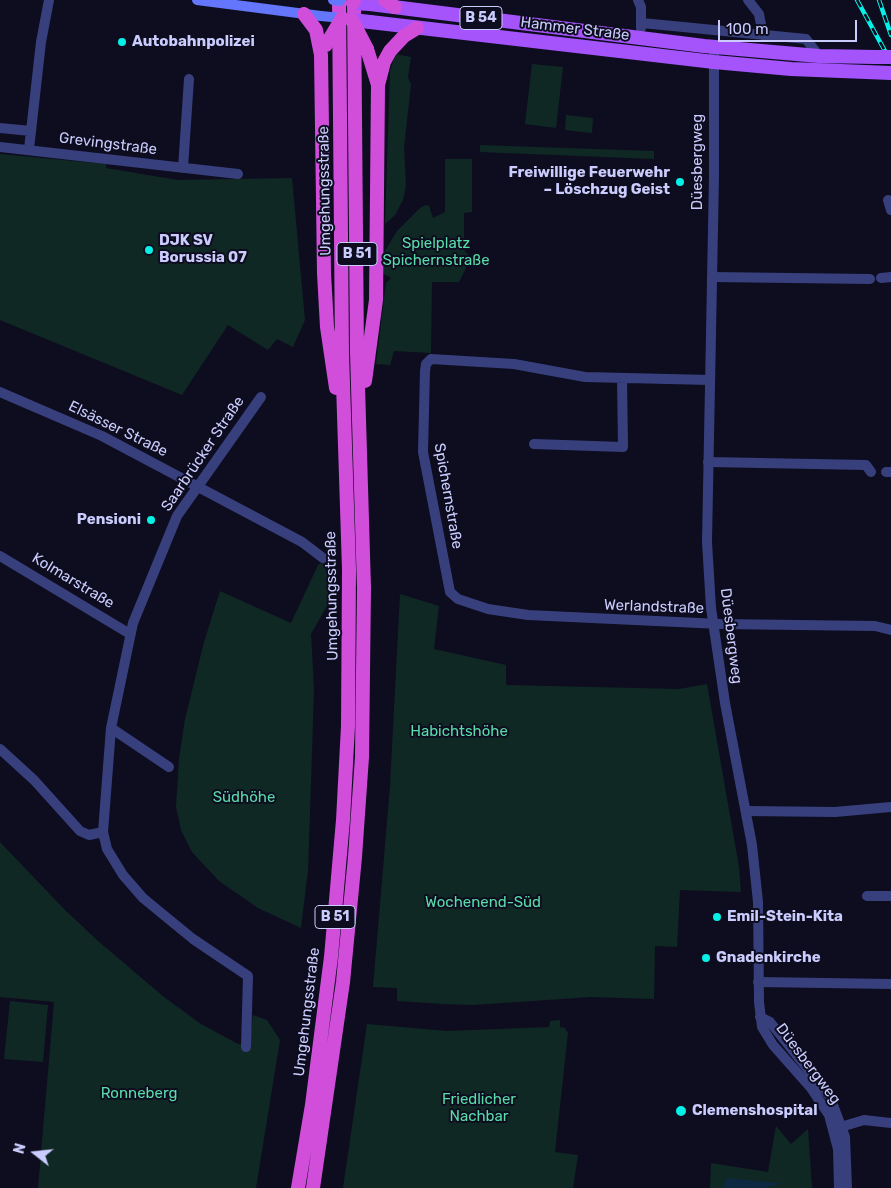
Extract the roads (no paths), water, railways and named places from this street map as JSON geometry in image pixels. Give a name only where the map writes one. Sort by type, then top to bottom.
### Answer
[{"type":"highway","points":[[324,50],[345,5]]},
{"type":"highway","points":[[345,5],[367,49],[378,85]]},
{"type":"highway","name":"Umgehungsstraße","points":[[313,1188],[343,982],[359,800],[364,649],[359,427],[345,5]]},
{"type":"highway","name":"Umgehungsstraße","points":[[298,1188],[327,992],[343,820],[349,644],[344,428],[345,5]]},
{"type":"highway","points":[[304,14],[316,30],[324,50],[326,309],[337,392],[344,428]]},
{"type":"highway","points":[[359,427],[376,300],[378,85],[384,62],[390,51],[404,36],[417,28]]},
{"type":"main road","name":"Hammer Straße","points":[[197,0],[320,16],[345,5],[390,4],[639,46],[714,62],[791,69],[887,73]]},
{"type":"main road","name":"Hammer Straße","points":[[345,5],[370,22],[417,28],[639,46],[714,47],[819,56],[891,58]]},
{"type":"street","points":[[30,149],[49,0]]},
{"type":"street","points":[[638,0],[641,7],[642,23],[639,46]]},
{"type":"street","points":[[748,0],[759,14],[763,35]]},
{"type":"street","name":"Hammer Straße","points":[[642,23],[806,39],[819,56]]},
{"type":"street","name":"Düesbergweg","points":[[714,47],[707,542],[713,624],[725,703],[746,811],[758,902],[760,1017],[770,1022],[830,1097],[838,1128],[846,1146],[847,1188]]},
{"type":"street","points":[[183,168],[189,79]]},
{"type":"street","points":[[0,128],[31,132]]},
{"type":"street","name":"Grevingstraße","points":[[0,146],[238,174]]},
{"type":"street","points":[[712,277],[870,279]]},
{"type":"street","name":"Spichernstraße","points":[[450,592],[423,452],[426,364],[430,359],[514,364],[585,377],[710,380]]},
{"type":"street","points":[[534,444],[623,447],[622,378]]},
{"type":"street","name":"Elsässer Straße","points":[[0,392],[102,436],[302,542],[323,558]]},
{"type":"street","name":"Saarbrücker Straße","points":[[246,1047],[248,976],[193,939],[143,898],[123,876],[107,849],[102,832],[111,728],[130,634],[150,577],[177,516],[261,397]]},
{"type":"street","points":[[708,462],[866,465],[871,472]]},
{"type":"street","name":"Kolmarstraße","points":[[0,556],[130,634]]},
{"type":"street","name":"Werlandstraße","points":[[450,592],[458,599],[488,609],[528,615],[713,624],[875,626],[891,630]]},
{"type":"street","points":[[111,728],[169,766]]},
{"type":"street","points":[[0,750],[34,780],[80,831],[89,835],[102,832]]},
{"type":"street","points":[[746,811],[835,812],[891,807]]},
{"type":"street","points":[[867,896],[891,896]]},
{"type":"street","points":[[758,982],[891,984]]},
{"type":"street","points":[[838,1128],[864,1120],[891,1123]]},
{"type":"street","name":"Düesbergweg","points":[[838,1128],[839,1188]]},
{"type":"water","points":[[727,1178],[782,1183],[765,1188],[722,1188]]},
{"type":"railway","points":[[857,0],[891,62]]},
{"type":"railway","points":[[879,0],[891,35]]},
{"type":"place","name":"Autobahnpolizei","points":[[122,42]]},
{"type":"place","name":"Freiwillige Feuerwehr – Löschzug Geist","points":[[680,182]]},
{"type":"place","name":"DJK SV Borussia 07","points":[[149,250]]},
{"type":"place","name":"Pensioni","points":[[151,520]]},
{"type":"place","name":"Emil-Stein-Kita","points":[[717,917]]},
{"type":"place","name":"Gnadenkirche","points":[[706,958]]},
{"type":"place","name":"Clemenshospital","points":[[681,1111]]},
{"type":"park label","name":"Spielplatz Spichernstraße","points":[[436,252]]},
{"type":"park label","name":"Habichtshöhe","points":[[459,732]]},
{"type":"park label","name":"Südhöhe","points":[[244,798]]},
{"type":"park label","name":"Wochenend-Süd","points":[[483,903]]},
{"type":"park label","name":"Ronneberg","points":[[139,1094]]},
{"type":"park label","name":"Friedlicher Nachbar","points":[[479,1108]]}]
